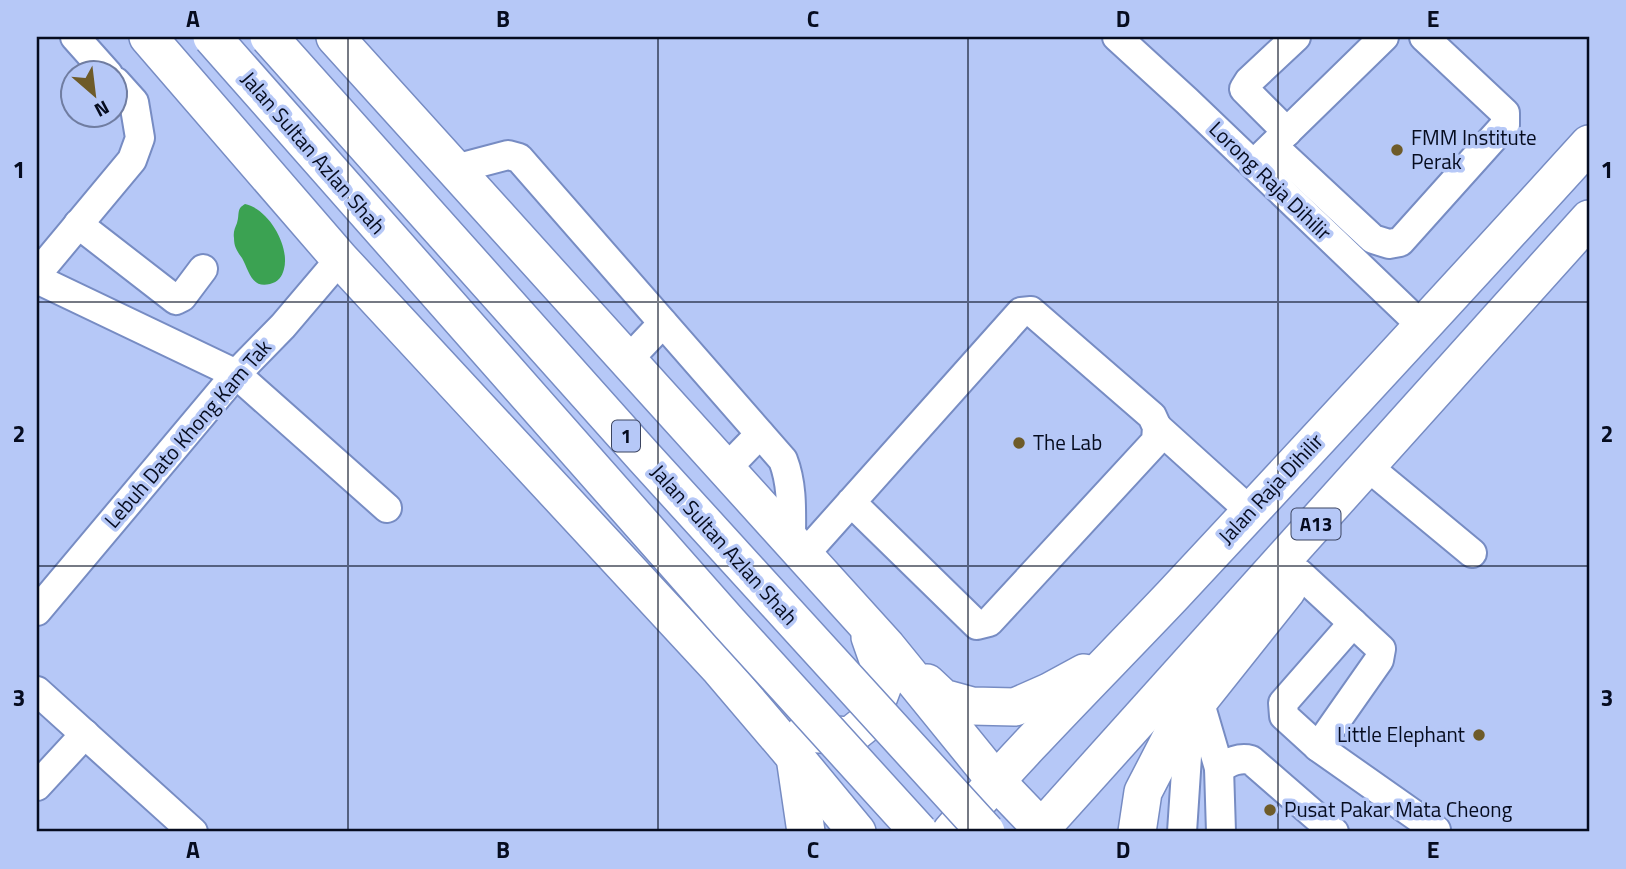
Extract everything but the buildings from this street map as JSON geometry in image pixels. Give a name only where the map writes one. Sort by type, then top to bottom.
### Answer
[{"type":"main road","points":[[148,37],[340,259],[720,669],[857,832]]},
{"type":"main road","name":"Jalan Sultan Azlan Shah","points":[[212,37],[729,624],[919,832]]},
{"type":"main road","name":"Jalan Sultan Azlan Shah","points":[[269,37],[644,457],[986,832]]},
{"type":"main road","points":[[335,37],[876,635],[1039,831]]},
{"type":"main road","name":"Jalan Raja Dihilir","points":[[951,832],[995,780],[1116,655],[1423,327],[1589,144]]},
{"type":"main road","name":"A13","points":[[1039,831],[1589,219]]},
{"type":"main road","points":[[1137,832],[1143,792],[1174,732],[1535,280]]},
{"type":"main road","points":[[752,707],[807,734],[850,736],[870,720],[885,680],[876,635]]},
{"type":"main road","points":[[876,635],[943,698],[972,706],[1015,707],[1049,692],[1116,655]]},
{"type":"main road","points":[[796,757],[806,832]]},
{"type":"main road","points":[[976,832],[995,780]]},
{"type":"street","points":[[75,37],[96,60]]},
{"type":"street","name":"Lorong Raja Dihilir","points":[[1117,37],[1187,101],[1271,148],[1423,327]]},
{"type":"street","points":[[1296,37],[1249,81],[1244,89],[1271,148],[1373,239],[1389,244],[1400,242],[1505,125],[1505,113],[1424,37]]},
{"type":"street","points":[[1271,148],[1375,40]]},
{"type":"street","points":[[130,98],[134,102],[140,138],[132,160],[37,276],[236,374],[387,508]]},
{"type":"street","points":[[455,169],[508,155],[519,158],[783,460],[789,474],[797,548]]},
{"type":"street","points":[[78,224],[176,300],[182,297],[203,269]]},
{"type":"street","name":"Lebuh Dato Khong Kam Tak","points":[[37,611],[236,374],[283,326],[340,259]]},
{"type":"street","points":[[797,548],[851,502],[1021,312],[1031,311],[1152,416],[1157,427],[1251,511]]},
{"type":"street","points":[[628,360],[663,323]]},
{"type":"street","points":[[851,502],[978,625],[989,622],[1156,441],[1157,427]]},
{"type":"street","points":[[726,469],[760,434]]},
{"type":"street","points":[[1378,476],[1472,553]]},
{"type":"street","points":[[1300,574],[1381,649],[1379,660],[1318,747]]},
{"type":"street","points":[[1353,623],[1283,704],[1284,716],[1318,747],[1436,831]]},
{"type":"street","points":[[37,691],[193,832]]},
{"type":"street","points":[[1194,707],[1219,768],[1221,832]]},
{"type":"street","points":[[1182,832],[1188,741],[1194,707]]},
{"type":"street","points":[[37,786],[85,734]]},
{"type":"street","points":[[1219,768],[1237,759],[1251,760],[1334,832]]},
{"type":"shaded area","points":[[245,204],[262,213],[281,240],[284,269],[279,279],[273,283],[264,285],[255,281],[235,246],[234,230],[239,210]]},
{"type":"place","name":"FMM Institute Perak","points":[[1397,150]]},
{"type":"place","name":"The Lab","points":[[1019,443]]},
{"type":"place","name":"Little Elephant","points":[[1479,735]]},
{"type":"place","name":"Pusat Pakar Mata Cheong","points":[[1270,810]]}]
